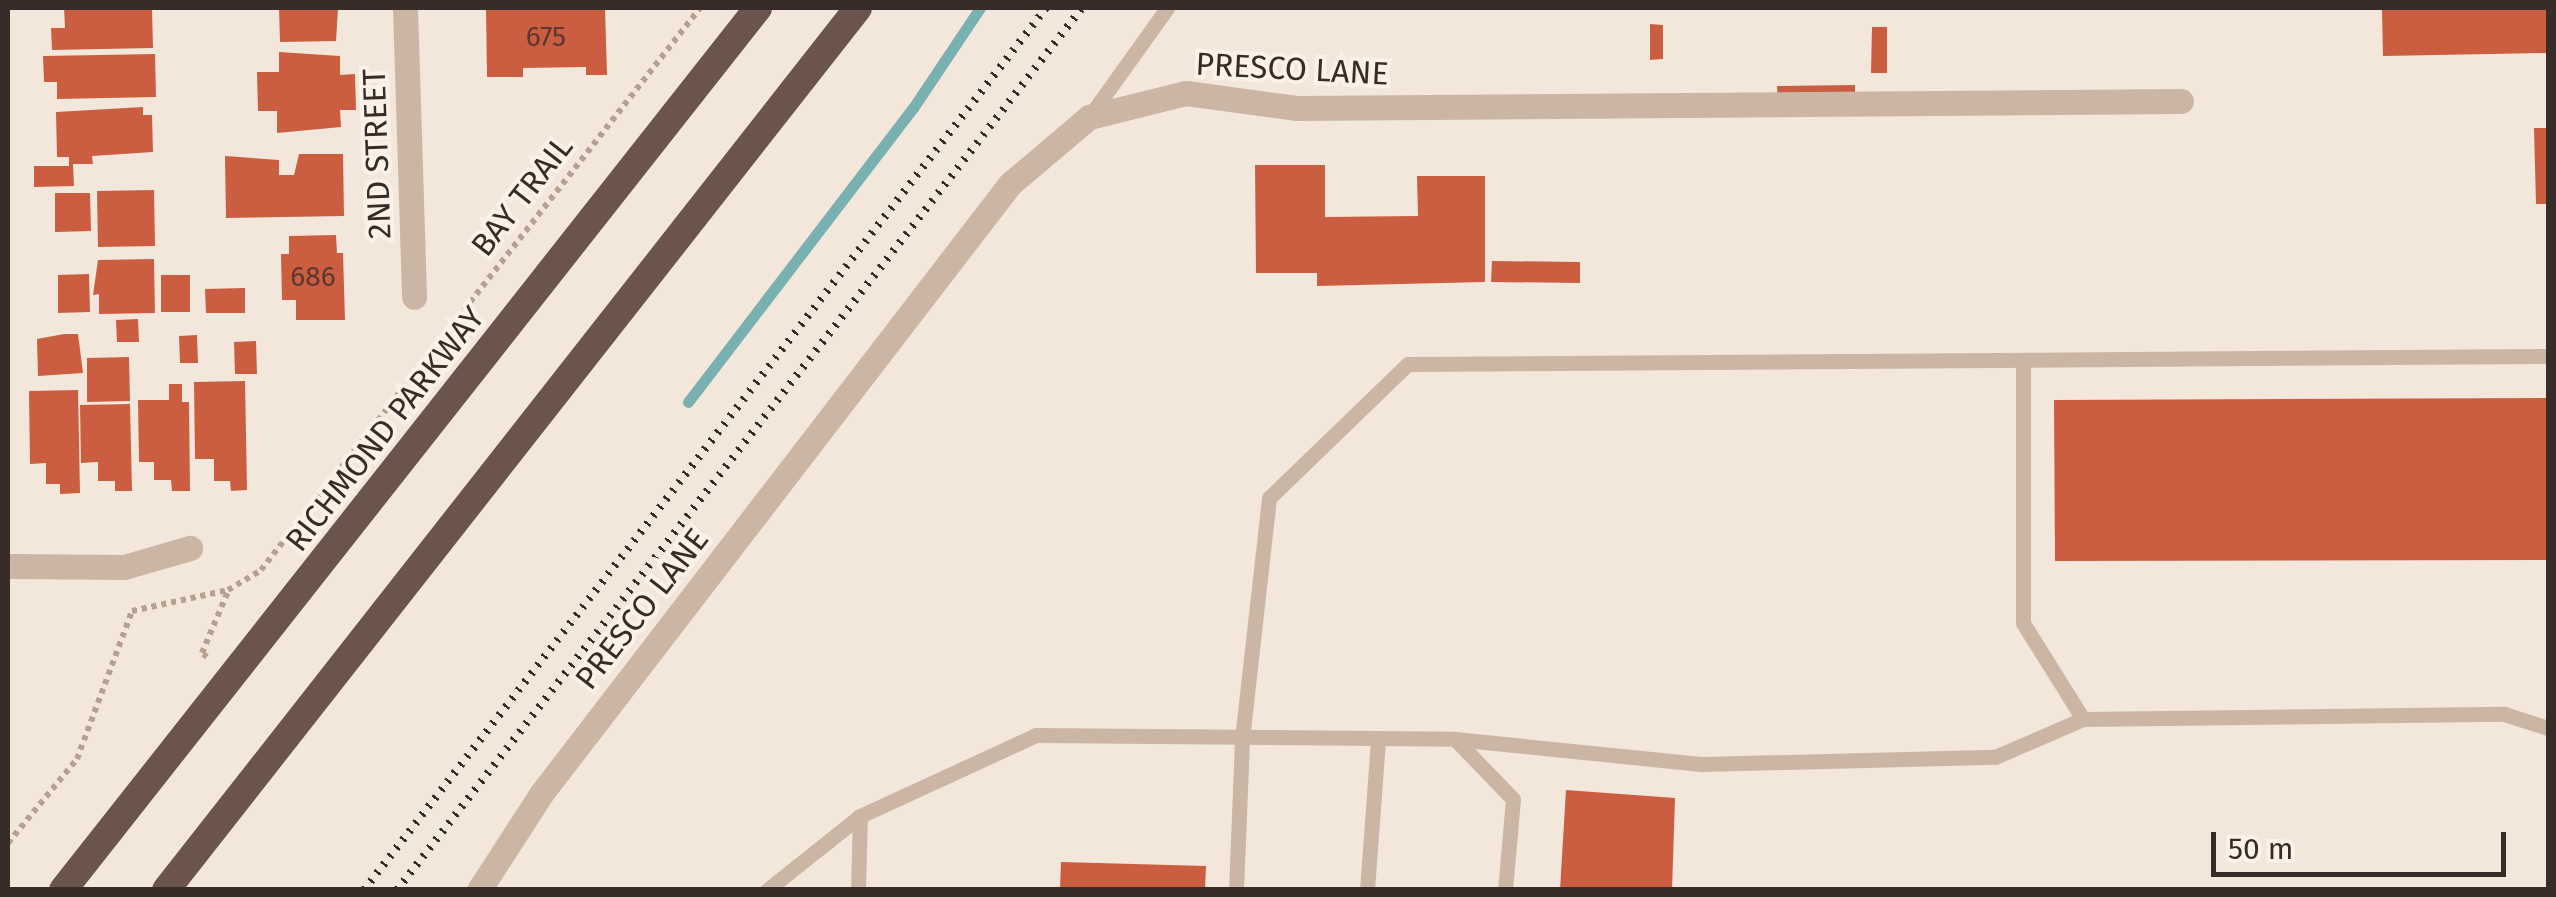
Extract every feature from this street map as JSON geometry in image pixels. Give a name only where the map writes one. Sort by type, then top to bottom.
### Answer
[{"type":"highway","name":"RICHMOND PARKWAY","points":[[64,890],[758,8]]},
{"type":"highway","points":[[166,890],[858,8]]},
{"type":"street","name":"2ND STREET","points":[[405,8],[414,298]]},
{"type":"street","name":"PRESCO LANE","points":[[479,890],[541,794],[1010,184],[1089,116],[1186,92],[1297,108],[2180,101]]},
{"type":"street","points":[[8,566],[124,567],[190,548]]},
{"type":"lane","points":[[1089,116],[1168,8]]},
{"type":"lane","points":[[1236,890],[1242,739],[1270,498],[1408,364],[2548,356]]},
{"type":"lane","points":[[2023,360],[2023,623],[2083,719]]},
{"type":"lane","points":[[767,890],[860,816],[1036,735],[1455,739],[1701,764],[1996,757],[2083,719],[2504,714],[2548,728]]},
{"type":"lane","points":[[1455,739],[1512,800],[1505,890]]},
{"type":"lane","points":[[1367,890],[1378,740]]},
{"type":"lane","points":[[858,890],[860,816]]},
{"type":"path","name":"BAY TRAIL","points":[[8,843],[76,759],[132,611],[228,590],[261,570],[700,8]]},
{"type":"building","points":[[64,8],[152,8],[153,48],[52,50],[51,28],[65,28]]},
{"type":"building","points":[[279,8],[338,8],[336,41],[280,42]]},
{"type":"building","points":[[486,8],[605,8],[607,75],[586,75],[586,67],[523,68],[523,77],[487,77]]},
{"type":"building","points":[[2548,8],[2548,53],[2383,56],[2382,10]]},
{"type":"building","points":[[1650,24],[1663,25],[1663,59],[1650,60]]},
{"type":"building","points":[[1872,27],[1887,27],[1887,73],[1871,73]]},
{"type":"building","points":[[279,52],[340,56],[340,75],[355,74],[356,110],[340,110],[341,127],[277,133],[277,111],[258,111],[257,72],[279,72]]},
{"type":"building","points":[[155,54],[156,97],[57,99],[57,82],[44,82],[43,56]]},
{"type":"building","points":[[1855,85],[1855,99],[1778,99],[1777,86]]},
{"type":"building","points":[[143,107],[143,115],[152,115],[153,152],[92,156],[93,164],[73,164],[74,186],[34,187],[34,166],[69,166],[69,157],[57,157],[56,112]]},
{"type":"building","points":[[2534,128],[2548,128],[2548,204],[2536,204]]},
{"type":"building","points":[[299,154],[343,154],[344,216],[226,218],[225,156],[279,160],[279,175],[294,175]]},
{"type":"building","points":[[1255,165],[1325,165],[1325,217],[1418,216],[1417,176],[1485,176],[1485,282],[1317,286],[1317,273],[1256,273]]},
{"type":"building","points":[[154,190],[155,246],[98,247],[97,191]]},
{"type":"building","points":[[55,193],[90,193],[91,231],[55,232]]},
{"type":"building","points":[[336,235],[337,253],[343,253],[345,320],[296,320],[296,300],[282,300],[281,254],[289,254],[289,236]]},
{"type":"building","points":[[154,259],[155,313],[99,314],[99,294],[93,295],[98,260]]},
{"type":"building","points":[[1492,261],[1580,262],[1580,283],[1491,282]]},
{"type":"building","points":[[89,274],[90,312],[58,313],[58,275]]},
{"type":"building","points":[[161,275],[190,275],[190,312],[161,312]]},
{"type":"building","points":[[245,288],[245,313],[206,313],[205,289]]},
{"type":"building","points":[[138,319],[139,342],[117,342],[116,320]]},
{"type":"building","points":[[78,334],[83,373],[38,376],[37,339]]},
{"type":"building","points":[[197,335],[198,363],[180,363],[179,336]]},
{"type":"building","points":[[256,341],[257,374],[235,374],[234,342]]},
{"type":"building","points":[[129,357],[130,401],[87,402],[87,358]]},
{"type":"building","points":[[245,381],[247,490],[231,491],[230,481],[214,481],[214,459],[195,459],[194,382]]},
{"type":"building","points":[[169,384],[182,384],[182,402],[189,402],[190,491],[172,491],[171,480],[154,480],[154,462],[139,462],[138,400],[169,400]]},
{"type":"building","points":[[78,390],[80,493],[60,494],[60,484],[46,484],[46,463],[30,464],[29,391]]},
{"type":"building","points":[[2548,398],[2548,560],[2055,561],[2054,400]]},
{"type":"building","points":[[130,404],[132,491],[115,491],[115,481],[98,481],[98,462],[81,463],[80,405]]},
{"type":"building","points":[[1566,790],[1675,798],[1672,890],[1560,890]]},
{"type":"building","points":[[1061,862],[1206,866],[1205,890],[1060,890]]},
{"type":"waterway","points":[[688,402],[913,108],[980,8]]},
{"type":"railway","points":[[364,890],[1046,8]]},
{"type":"railway","points":[[397,890],[1082,8]]}]
